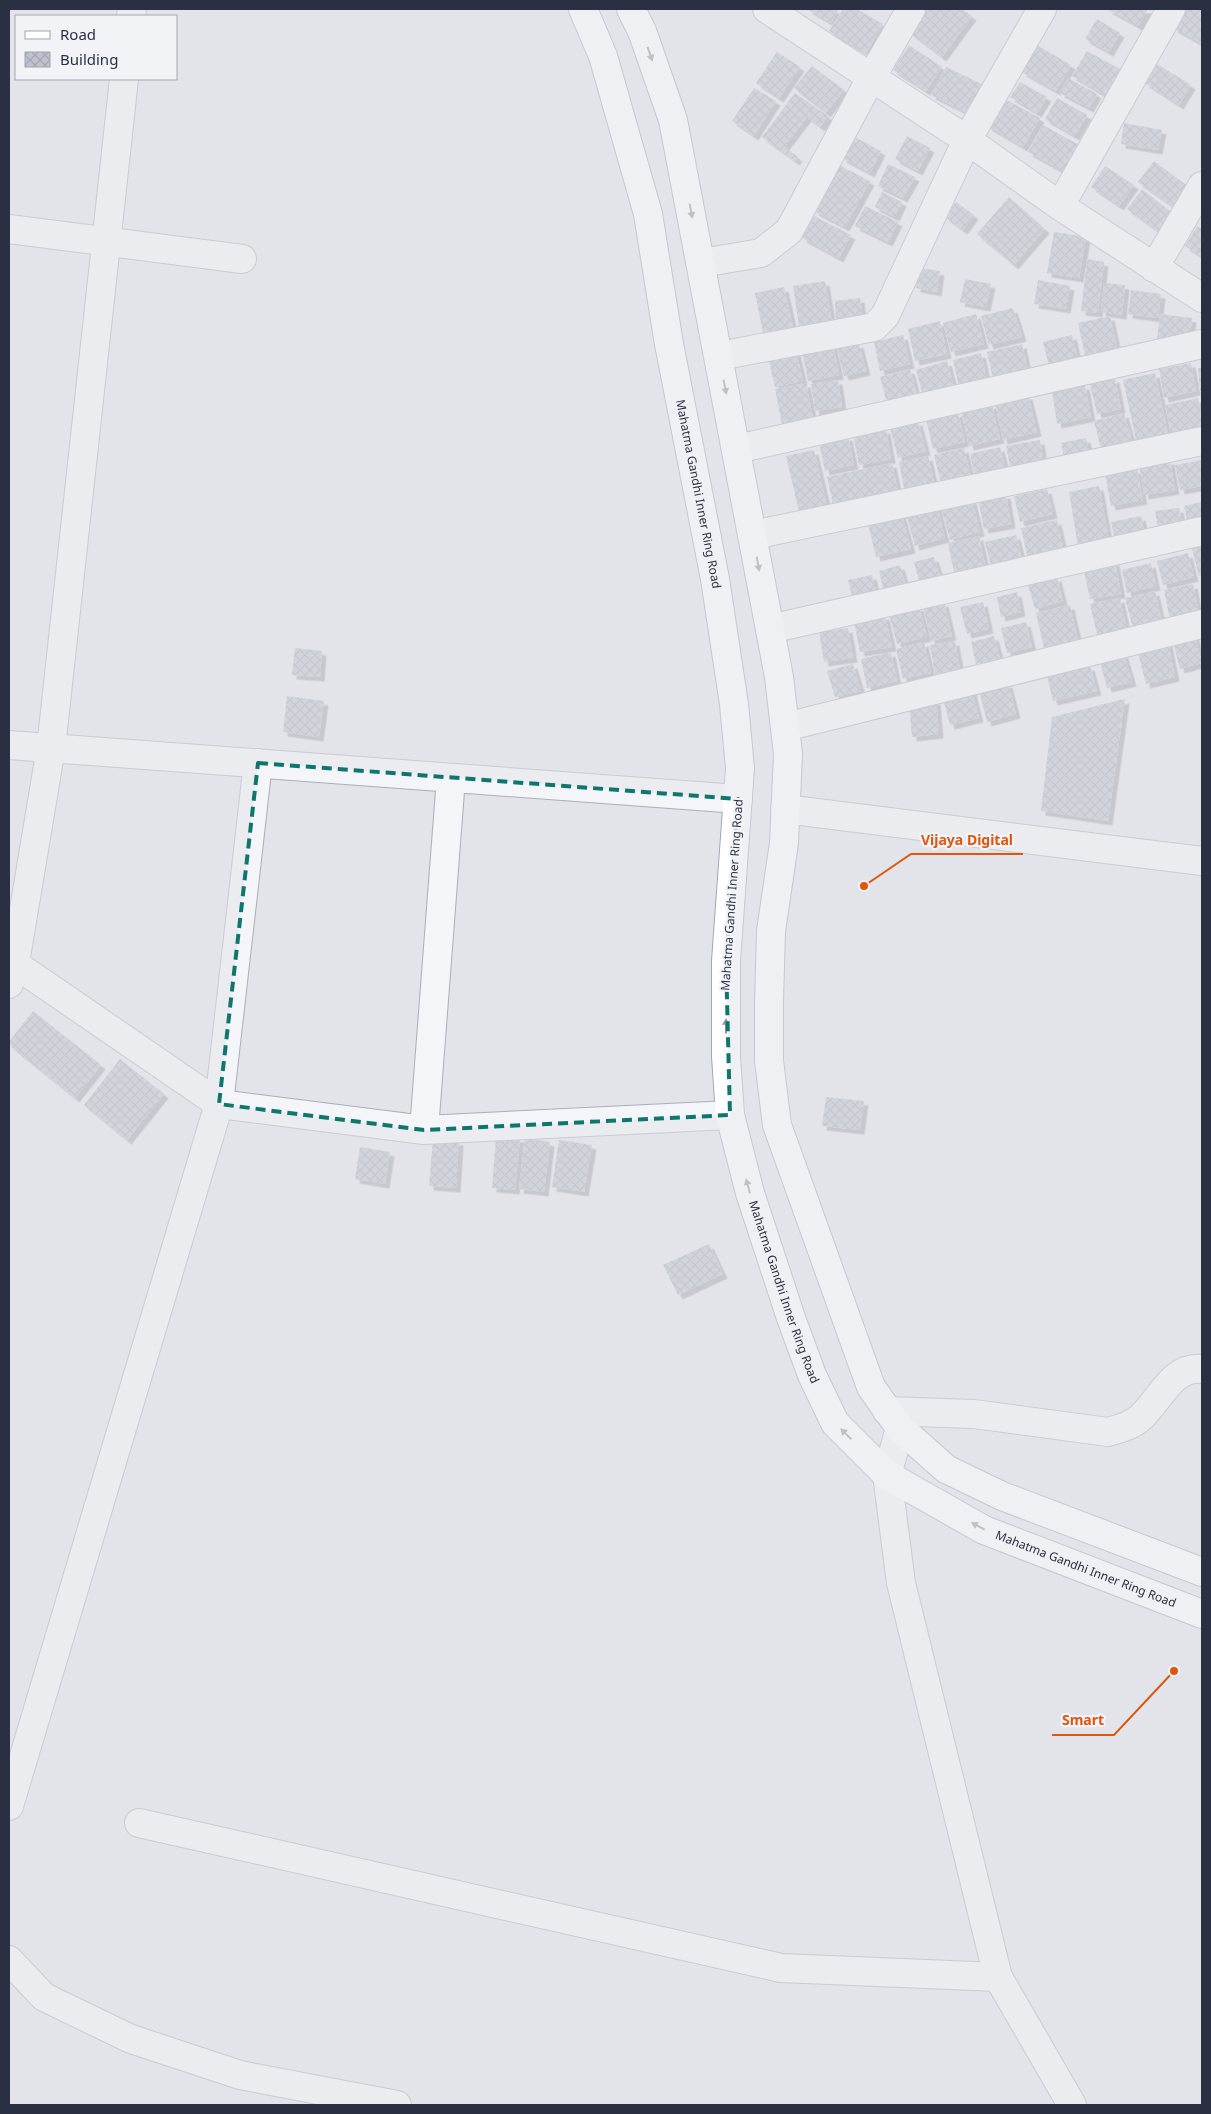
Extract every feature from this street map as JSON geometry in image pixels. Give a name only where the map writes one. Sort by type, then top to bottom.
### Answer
[{"type":"main road","name":"Mahatma Gandhi Inner Ring Road","points":[[583,9],[603,56],[648,214],[669,344],[715,579],[734,704],[740,768],[726,960],[726,1056],[730,1115],[750,1192],[791,1318],[812,1375],[835,1423],[886,1475],[984,1530],[1202,1614]]},
{"type":"main road","points":[[631,9],[642,31],[673,120],[737,448],[779,677],[788,754],[784,843],[771,931],[769,1061],[777,1125],[871,1387],[894,1419],[946,1469],[1002,1496],[1202,1572]]},
{"type":"street","points":[[701,263],[761,253],[789,231],[871,78],[911,9]]},
{"type":"street","points":[[719,356],[874,327],[885,316],[967,140],[1042,9]]},
{"type":"street","points":[[1060,206],[1171,9]]},
{"type":"street","points":[[772,10],[871,78],[967,140],[1060,206],[1202,298]]},
{"type":"street","points":[[124,80],[50,748],[11,969],[219,1104],[424,1130],[730,1115]]},
{"type":"street","points":[[1154,268],[1202,186]]},
{"type":"street","points":[[9,229],[242,259]]},
{"type":"street","points":[[737,448],[1202,344]]},
{"type":"street","points":[[753,535],[1202,442]]},
{"type":"street","points":[[770,629],[1202,531]]},
{"type":"street","points":[[785,727],[1202,624]]},
{"type":"street","points":[[9,745],[738,798]]},
{"type":"street","points":[[9,1806],[219,1104],[258,763]]},
{"type":"street","points":[[424,1130],[451,778]]},
{"type":"street","points":[[785,809],[1202,861]]},
{"type":"street","points":[[1072,2105],[998,1977],[901,1583],[886,1475],[894,1419],[974,1414],[1108,1432],[1125,1427],[1140,1418],[1172,1379],[1194,1368],[1202,1369]]},
{"type":"street","points":[[139,1823],[781,1968],[998,1977]]},
{"type":"street","points":[[9,1960],[44,1997],[130,2039],[240,2075],[397,2105]]},
{"type":"highlighted area","points":[[258,763],[738,799],[726,961],[730,1115],[424,1130],[219,1104]]},
{"type":"building","points":[[807,9],[839,9],[831,23]]},
{"type":"building","points":[[843,9],[857,9],[883,24],[866,53],[829,31]]},
{"type":"building","points":[[926,9],[962,9],[972,16],[942,57],[909,32]]},
{"type":"building","points":[[1107,9],[1148,9],[1138,26]]},
{"type":"building","points":[[1183,9],[1202,9],[1202,44],[1173,28]]},
{"type":"building","points":[[1097,19],[1120,33],[1109,52],[1085,39]]},
{"type":"building","points":[[909,45],[942,67],[926,91],[893,70]]},
{"type":"building","points":[[1037,45],[1071,65],[1056,91],[1022,72]]},
{"type":"building","points":[[1087,51],[1120,69],[1105,95],[1072,76]]},
{"type":"building","points":[[777,52],[800,67],[779,98],[756,83]]},
{"type":"building","points":[[1157,64],[1191,85],[1179,105],[1145,83]]},
{"type":"building","points":[[812,66],[844,90],[826,113],[794,88]]},
{"type":"building","points":[[946,67],[988,87],[974,116],[931,95]]},
{"type":"building","points":[[1068,78],[1097,94],[1089,108],[1060,93]]},
{"type":"building","points":[[1020,82],[1047,97],[1037,113],[1010,97]]},
{"type":"building","points":[[754,88],[776,101],[754,136],[732,121]]},
{"type":"building","points":[[795,93],[828,116],[820,127],[807,117],[784,147],[798,157],[795,161],[762,137]]},
{"type":"building","points":[[1003,98],[1040,118],[1023,147],[987,126]]},
{"type":"building","points":[[1057,98],[1087,115],[1075,136],[1045,119]]},
{"type":"building","points":[[1124,123],[1162,130],[1158,150],[1121,144]]},
{"type":"building","points":[[1043,125],[1079,145],[1064,172],[1028,152]]},
{"type":"building","points":[[853,136],[881,151],[870,173],[842,158]]},
{"type":"building","points":[[907,136],[930,148],[918,171],[895,159]]},
{"type":"building","points":[[1154,161],[1193,190],[1178,210],[1138,182]]},
{"type":"building","points":[[888,164],[915,177],[903,198],[878,186]]},
{"type":"building","points":[[839,165],[870,181],[845,227],[814,211]]},
{"type":"building","points":[[1105,166],[1134,185],[1119,206],[1091,187]]},
{"type":"building","points":[[1142,189],[1176,216],[1162,234],[1127,209]]},
{"type":"building","points":[[882,192],[902,202],[895,217],[875,207]]},
{"type":"building","points":[[1009,197],[1045,229],[1014,265],[977,234]]},
{"type":"building","points":[[956,202],[974,215],[963,230],[945,217]]},
{"type":"building","points":[[865,206],[898,222],[888,242],[855,226]]},
{"type":"building","points":[[814,216],[851,235],[839,258],[802,238]]},
{"type":"building","points":[[1197,226],[1202,229],[1202,257],[1185,246]]},
{"type":"building","points":[[1054,232],[1086,237],[1079,278],[1047,273]]},
{"type":"building","points":[[1087,259],[1104,262],[1098,313],[1081,311]]},
{"type":"building","points":[[919,268],[940,271],[937,292],[916,288]]},
{"type":"building","points":[[965,279],[991,284],[986,307],[960,302]]},
{"type":"building","points":[[1038,280],[1070,286],[1066,309],[1034,304]]},
{"type":"building","points":[[825,281],[832,323],[799,327],[793,286]]},
{"type":"building","points":[[1104,283],[1125,285],[1122,315],[1101,312]]},
{"type":"building","points":[[784,287],[793,327],[763,333],[755,293]]},
{"type":"building","points":[[1131,290],[1161,294],[1158,318],[1128,314]]},
{"type":"building","points":[[860,298],[863,322],[836,324],[835,301]]},
{"type":"building","points":[[1013,308],[1022,337],[989,345],[981,316]]},
{"type":"building","points":[[976,314],[984,344],[951,352],[943,323]]},
{"type":"building","points":[[1160,314],[1192,318],[1189,343],[1157,339]]},
{"type":"building","points":[[1110,316],[1118,353],[1086,360],[1078,323]]},
{"type":"building","points":[[940,321],[947,354],[915,361],[908,329]]},
{"type":"building","points":[[903,335],[910,364],[880,371],[874,342]]},
{"type":"building","points":[[1072,335],[1078,359],[1049,366],[1043,342]]},
{"type":"building","points":[[859,343],[866,371],[844,376],[837,349]]},
{"type":"building","points":[[833,344],[839,375],[808,381],[802,351]]},
{"type":"building","points":[[1022,344],[1028,371],[993,379],[987,352]]},
{"type":"building","points":[[796,351],[803,381],[775,387],[768,357]]},
{"type":"building","points":[[981,353],[987,380],[959,387],[953,360]]},
{"type":"building","points":[[947,361],[954,387],[923,396],[916,370]]},
{"type":"building","points":[[1191,363],[1196,391],[1164,398],[1159,369]]},
{"type":"building","points":[[1198,368],[1202,368],[1202,391],[1200,391]]},
{"type":"building","points":[[910,369],[918,399],[888,406],[880,377]]},
{"type":"building","points":[[1155,373],[1168,434],[1136,440],[1123,380]]},
{"type":"building","points":[[1115,378],[1121,409],[1097,414],[1090,384]]},
{"type":"building","points":[[838,380],[842,407],[815,411],[811,384]]},
{"type":"building","points":[[806,383],[813,418],[782,425],[775,389]]},
{"type":"building","points":[[1085,385],[1091,417],[1057,424],[1052,391]]},
{"type":"building","points":[[1028,395],[1037,432],[1003,440],[995,403]]},
{"type":"building","points":[[1198,398],[1202,431],[1172,438],[1165,405]]},
{"type":"building","points":[[992,404],[1000,439],[969,446],[961,411]]},
{"type":"building","points":[[958,412],[965,442],[933,449],[926,419]]},
{"type":"building","points":[[1124,413],[1132,441],[1101,449],[1094,421]]},
{"type":"building","points":[[918,421],[926,451],[898,458],[890,428]]},
{"type":"building","points":[[886,429],[891,459],[859,465],[853,435]]},
{"type":"building","points":[[848,436],[854,465],[825,471],[819,442]]},
{"type":"building","points":[[1086,438],[1090,458],[1065,462],[1061,443]]},
{"type":"building","points":[[1040,440],[1044,465],[1011,471],[1006,446]]},
{"type":"building","points":[[1000,447],[1006,471],[975,478],[970,454]]},
{"type":"building","points":[[964,448],[971,477],[941,484],[934,455]]},
{"type":"building","points":[[814,450],[827,506],[799,512],[786,456]]},
{"type":"building","points":[[928,456],[935,487],[905,493],[899,462]]},
{"type":"building","points":[[1170,460],[1175,490],[1144,495],[1139,464]]},
{"type":"building","points":[[1202,460],[1202,486],[1180,490],[1175,465]]},
{"type":"building","points":[[892,463],[898,492],[833,505],[827,477]]},
{"type":"building","points":[[1137,469],[1143,500],[1111,506],[1105,474]]},
{"type":"building","points":[[1099,486],[1109,541],[1078,546],[1069,492]]},
{"type":"building","points":[[1047,489],[1053,514],[1020,522],[1014,496]]},
{"type":"building","points":[[1006,494],[1011,524],[984,529],[978,499]]},
{"type":"building","points":[[972,499],[980,532],[950,540],[941,507]]},
{"type":"building","points":[[936,502],[945,538],[915,546],[905,510]]},
{"type":"building","points":[[1202,502],[1202,520],[1188,524],[1184,506]]},
{"type":"building","points":[[1179,508],[1183,529],[1159,533],[1155,511]]},
{"type":"building","points":[[901,512],[911,549],[876,557],[867,520]]},
{"type":"building","points":[[1141,516],[1146,540],[1116,546],[1111,522]]},
{"type":"building","points":[[1057,520],[1064,552],[1028,560],[1021,528]]},
{"type":"building","points":[[1016,535],[1023,563],[992,570],[985,542]]},
{"type":"building","points":[[979,536],[985,565],[954,572],[948,543]]},
{"type":"building","points":[[1202,539],[1202,575],[1199,576],[1190,541]]},
{"type":"building","points":[[1188,553],[1194,577],[1163,585],[1157,561]]},
{"type":"building","points":[[934,557],[941,579],[920,585],[914,562]]},
{"type":"building","points":[[1115,561],[1121,594],[1090,599],[1083,567]]},
{"type":"building","points":[[1151,563],[1156,586],[1127,593],[1122,570]]},
{"type":"building","points":[[900,565],[906,586],[884,592],[879,571]]},
{"type":"building","points":[[872,575],[876,591],[852,596],[848,580]]},
{"type":"building","points":[[1057,577],[1063,601],[1035,609],[1028,585]]},
{"type":"building","points":[[1193,584],[1199,614],[1170,620],[1164,590]]},
{"type":"building","points":[[1155,591],[1162,622],[1133,628],[1125,598]]},
{"type":"building","points":[[1017,592],[1021,612],[1001,617],[997,597]]},
{"type":"building","points":[[1120,598],[1127,632],[1098,638],[1090,604]]},
{"type":"building","points":[[944,602],[952,636],[931,641],[923,607]]},
{"type":"building","points":[[983,602],[989,629],[967,634],[960,607]]},
{"type":"building","points":[[1070,605],[1078,640],[1044,648],[1036,613]]},
{"type":"building","points":[[919,606],[927,637],[897,644],[889,614]]},
{"type":"building","points":[[885,615],[892,647],[860,652],[854,621]]},
{"type":"building","points":[[1026,622],[1032,647],[1007,653],[1001,628]]},
{"type":"building","points":[[848,628],[853,658],[824,662],[819,632]]},
{"type":"building","points":[[1194,633],[1202,663],[1180,669],[1172,638]]},
{"type":"building","points":[[994,636],[1000,658],[976,664],[971,642]]},
{"type":"building","points":[[955,641],[960,670],[935,674],[930,645]]},
{"type":"building","points":[[924,642],[931,673],[903,679],[896,649]]},
{"type":"building","points":[[1168,642],[1175,677],[1146,684],[1137,649]]},
{"type":"building","points":[[295,648],[322,651],[320,677],[292,675]]},
{"type":"building","points":[[1123,651],[1132,682],[1107,688],[1099,658]]},
{"type":"building","points":[[891,652],[897,681],[867,688],[861,659]]},
{"type":"building","points":[[853,664],[861,691],[835,697],[827,671]]},
{"type":"building","points":[[1090,666],[1097,691],[1053,701],[1047,676]]},
{"type":"building","points":[[1008,683],[1016,714],[987,722],[979,690]]},
{"type":"building","points":[[971,687],[979,718],[950,725],[942,694]]},
{"type":"building","points":[[287,696],[324,701],[319,737],[283,732]]},
{"type":"building","points":[[1125,699],[1108,821],[1041,811],[1052,717]]},
{"type":"building","points":[[936,700],[939,734],[912,737],[909,703]]},
{"type":"building","points":[[33,1011],[101,1065],[75,1098],[9,1045],[9,1042]]},
{"type":"building","points":[[120,1059],[164,1094],[127,1140],[84,1105]]},
{"type":"building","points":[[826,1097],[864,1101],[860,1130],[822,1126]]},
{"type":"building","points":[[496,1136],[520,1138],[515,1190],[492,1188]]},
{"type":"building","points":[[525,1138],[550,1142],[544,1192],[519,1189]]},
{"type":"building","points":[[433,1139],[459,1141],[456,1188],[429,1186]]},
{"type":"building","points":[[559,1140],[592,1145],[584,1192],[552,1187]]},
{"type":"building","points":[[360,1147],[390,1152],[385,1184],[355,1179]]},
{"type":"building","points":[[709,1244],[723,1274],[678,1295],[663,1265]]},
{"type":"place","name":"Vijaya Digital","points":[[864,886]]},
{"type":"place","name":"Smart","points":[[1174,1671]]}]
